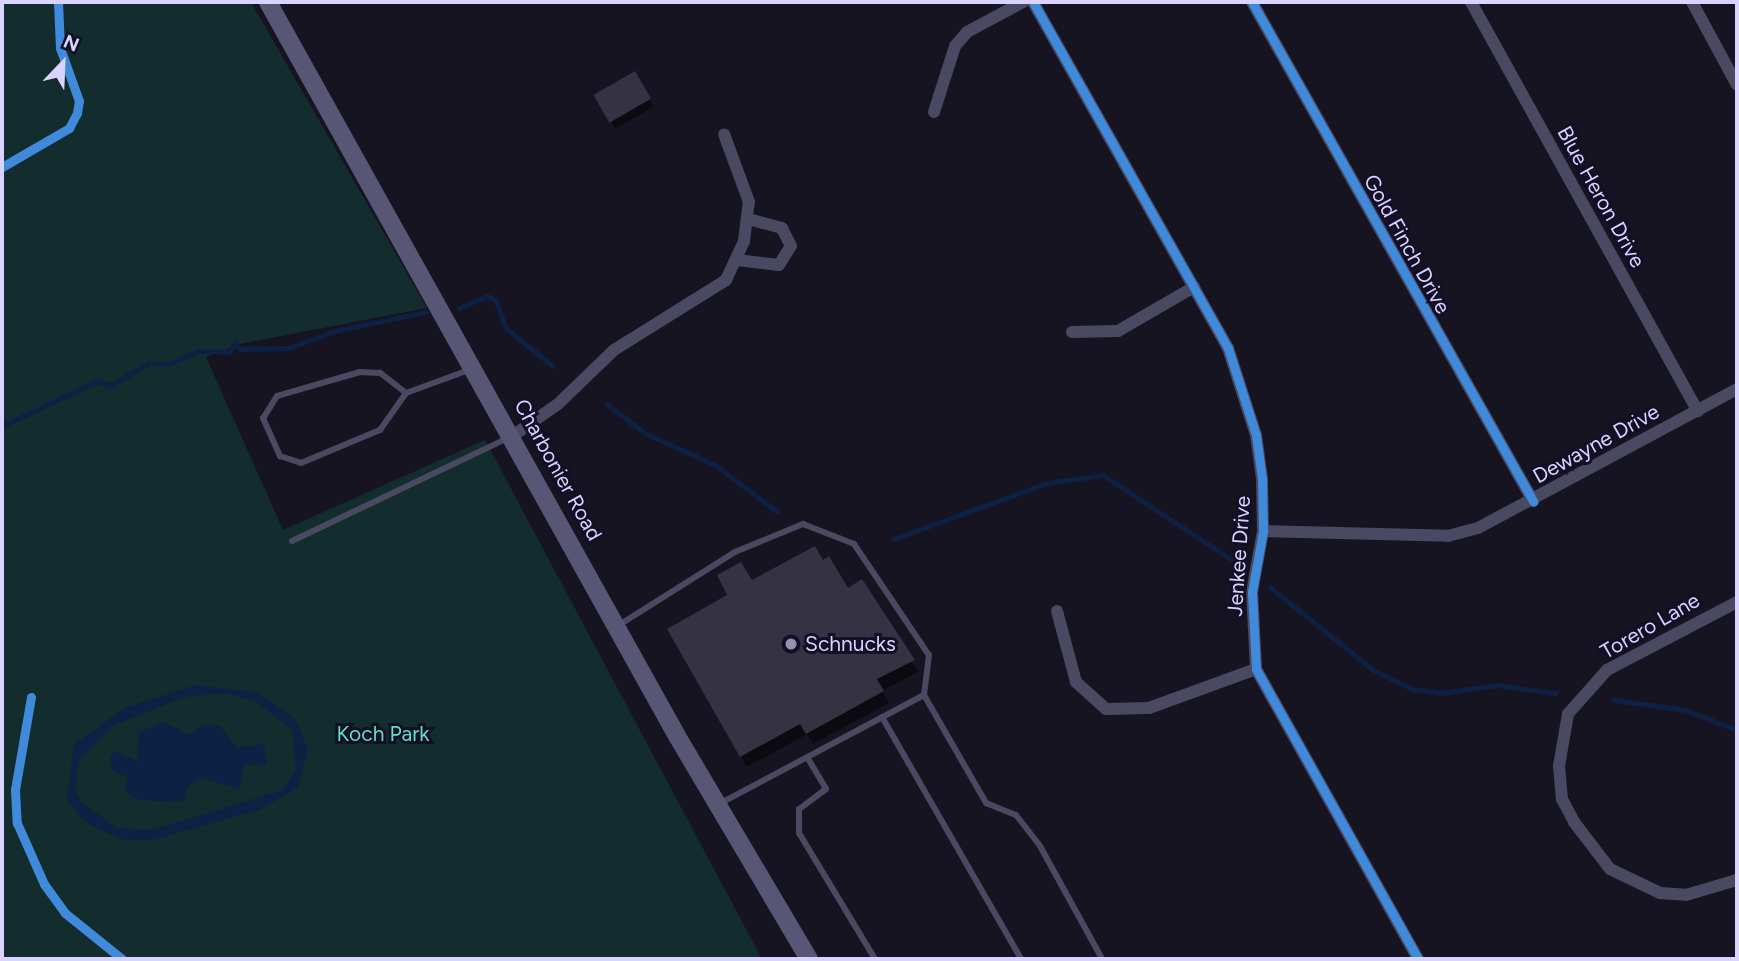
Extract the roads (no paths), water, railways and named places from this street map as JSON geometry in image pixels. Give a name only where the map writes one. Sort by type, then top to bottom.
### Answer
[{"type":"main road","name":"Charbonier Road","points":[[268,2],[514,435],[718,805],[809,959]]},
{"type":"street","points":[[934,112],[955,46],[967,32],[1023,2]]},
{"type":"street","name":"Jenkee Drive","points":[[1033,2],[1194,287],[1245,395],[1262,479],[1263,531],[1252,592],[1256,669],[1418,959]]},
{"type":"street","name":"Gold Finch Drive","points":[[1252,2],[1533,501]]},
{"type":"street","name":"Blue Heron Drive","points":[[1471,2],[1698,411]]},
{"type":"street","points":[[1692,2],[1737,85]]},
{"type":"street","points":[[514,435],[558,404],[614,350],[714,291],[737,260],[748,219],[743,173],[724,134]]},
{"type":"street","points":[[737,260],[779,265],[791,246],[782,228],[748,219]]},
{"type":"street","points":[[1072,332],[1118,331],[1194,287]]},
{"type":"street","name":"Dewayne Drive","points":[[1263,531],[1448,536],[1533,501],[1737,389]]},
{"type":"street","name":"Torero Lane","points":[[1737,602],[1597,679],[1568,714],[1559,766],[1562,799],[1574,822],[1610,869],[1660,893],[1686,895],[1737,880]]},
{"type":"street","points":[[1057,611],[1076,682],[1106,709],[1149,708],[1256,669]]},
{"type":"lane","points":[[406,393],[380,373],[360,372],[276,396],[263,418],[280,456],[301,463],[380,430],[406,393],[474,368]]},
{"type":"lane","points":[[292,541],[514,435]]},
{"type":"lane","points":[[618,626],[735,552],[803,524],[854,544],[929,655],[925,695],[986,803],[1016,815],[1040,846],[1102,959]]},
{"type":"lane","points":[[718,805],[925,695]]},
{"type":"lane","points":[[882,717],[1021,959]]},
{"type":"lane","points":[[807,757],[826,789],[799,809],[799,833],[875,959]]},
{"type":"water","points":[[195,685],[257,692],[295,719],[308,749],[298,787],[261,809],[153,840],[122,840],[85,822],[67,799],[74,744],[125,708]],"holes":[[[227,693],[256,702],[292,729],[296,770],[283,790],[152,830],[117,828],[81,802],[75,791],[79,760],[114,725],[184,697]]]},
{"type":"water","points":[[164,722],[189,735],[204,724],[221,726],[236,747],[264,744],[267,764],[244,765],[239,789],[201,778],[188,786],[183,802],[137,800],[124,788],[128,778],[112,770],[110,758],[115,751],[137,761],[139,732]]},
{"type":"waterway","points":[[459,308],[487,296],[496,300],[506,328],[553,366]]},
{"type":"waterway","points":[[2,426],[97,381],[111,385],[148,364],[168,364],[199,351],[230,352],[235,343],[240,349],[289,348],[334,331],[426,312]]},
{"type":"waterway","points":[[607,404],[645,433],[717,466],[778,512]]},
{"type":"waterway","points":[[894,539],[1047,483],[1103,475],[1243,567]]},
{"type":"waterway","points":[[1270,587],[1375,671],[1413,689],[1442,693],[1497,685],[1555,693]]},
{"type":"waterway","points":[[1614,700],[1686,710],[1737,730]]},
{"type":"place","name":"Schnucks","points":[[791,644]]},
{"type":"park label","name":"Koch Park","points":[[383,734]]}]
